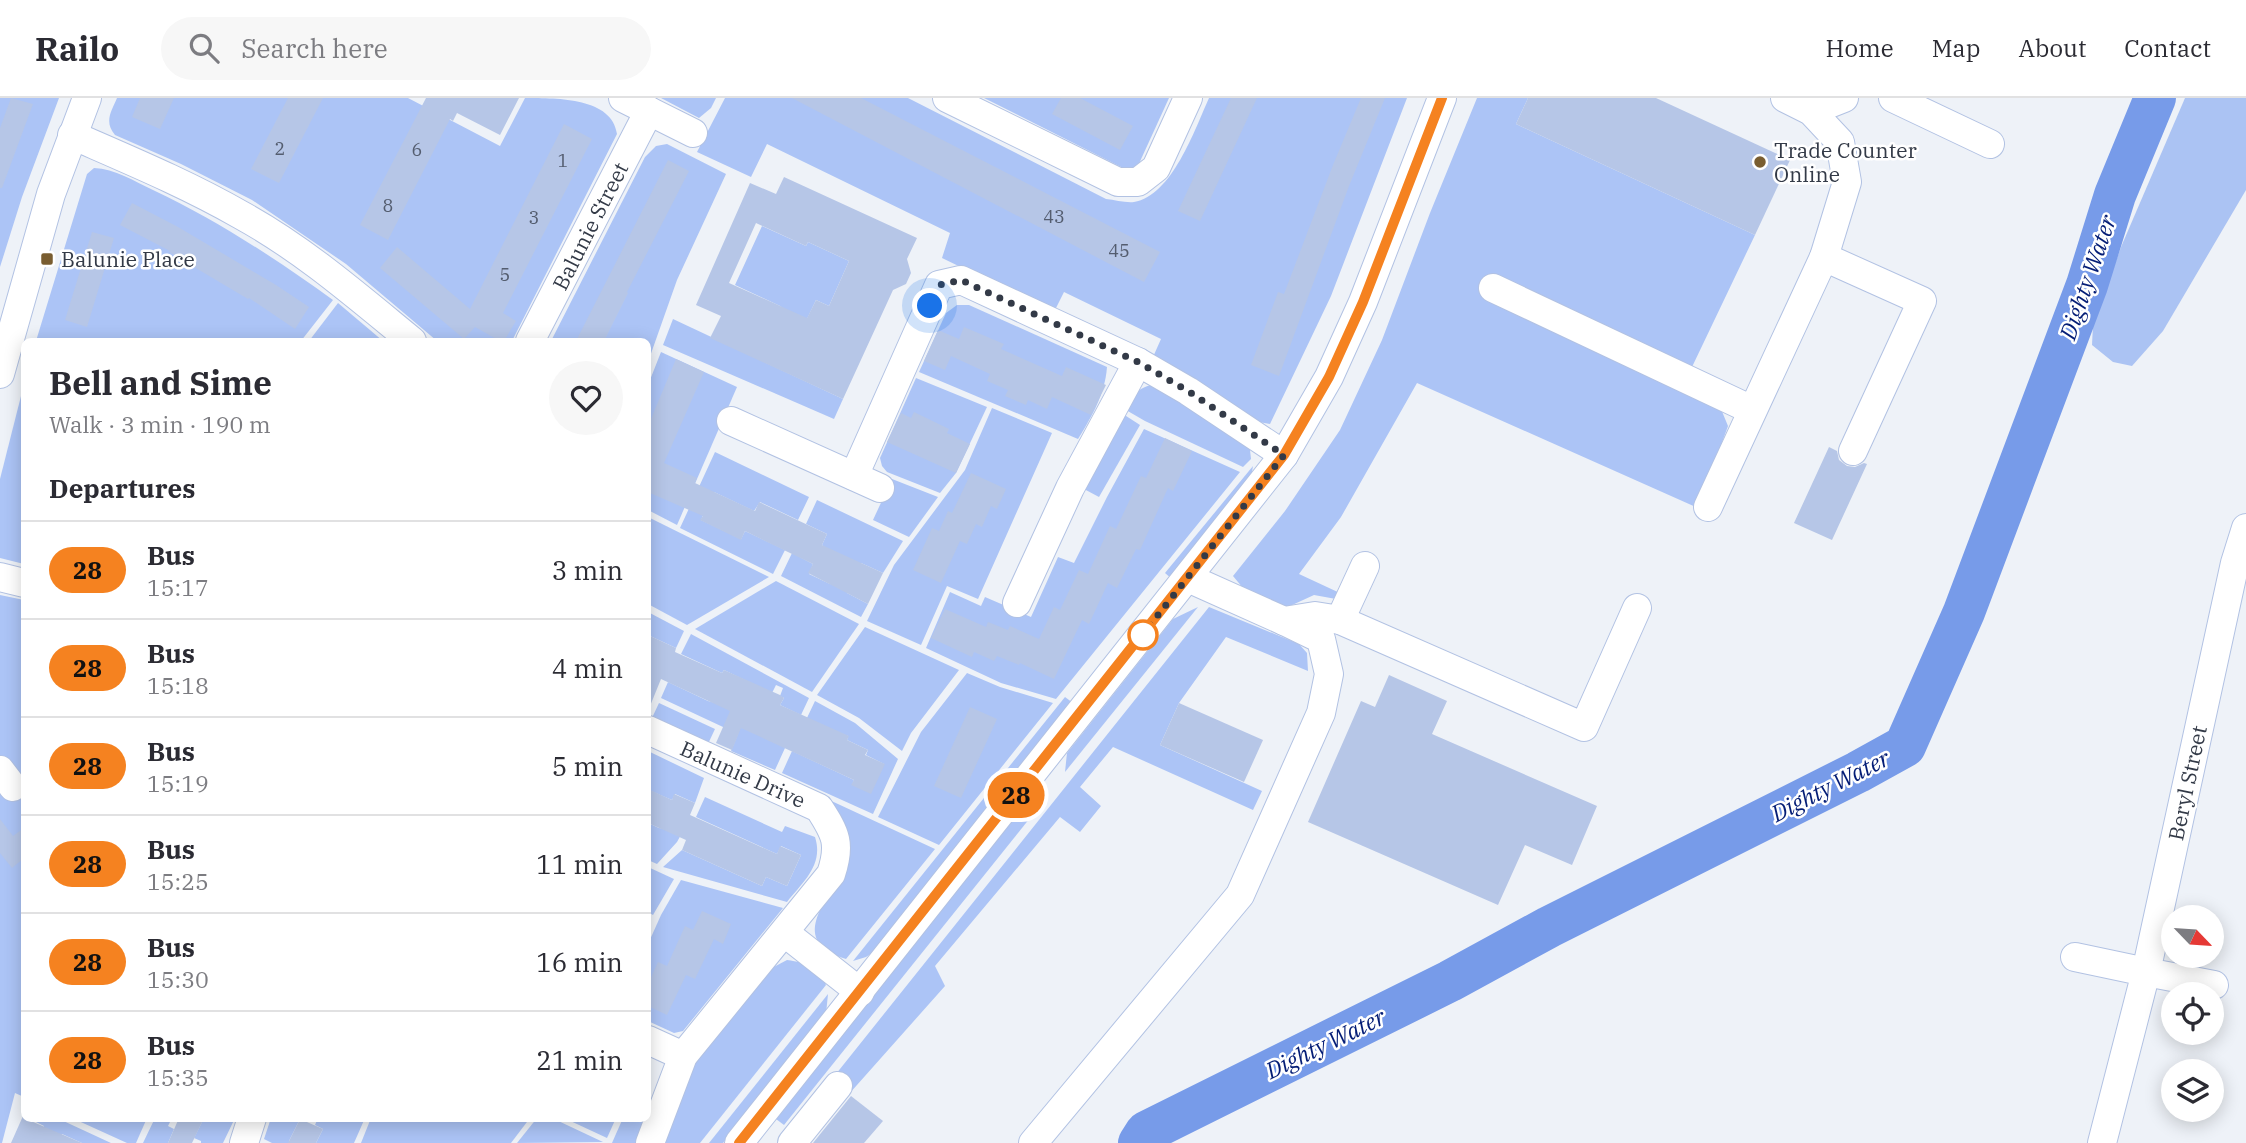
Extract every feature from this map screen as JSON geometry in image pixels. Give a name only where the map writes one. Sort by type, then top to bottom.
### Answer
[{"type":"street","points":[[9,373],[47,207],[87,98]]},
{"type":"street","points":[[623,98],[693,133]]},
{"type":"street","points":[[947,98],[1118,182],[1138,182],[1156,167],[1188,98]]},
{"type":"street","points":[[746,1140],[1284,455],[1329,377],[1363,302],[1442,98]]},
{"type":"street","points":[[1709,507],[1824,257],[1847,182],[1840,142],[1811,111],[1785,98]]},
{"type":"street","points":[[1811,111],[1844,98]]},
{"type":"street","points":[[1893,98],[1990,144]]},
{"type":"street","name":"Balunie Street","points":[[532,338],[649,111]]},
{"type":"street","points":[[72,135],[165,175],[242,215],[295,249],[408,338]]},
{"type":"street","points":[[1824,257],[1922,301],[1853,451]]},
{"type":"street","points":[[853,476],[939,285],[961,280],[1138,362],[1188,391],[1284,455]]},
{"type":"street","points":[[1493,288],[1752,411]]},
{"type":"street","points":[[1017,603],[1070,488],[1138,362]]},
{"type":"street","points":[[731,421],[880,488]]},
{"type":"street","name":"Beryl Street","points":[[2102,1143],[2146,972],[2235,563],[2246,528]]},
{"type":"street","points":[[1340,620],[1364,566]]},
{"type":"street","points":[[0,577],[21,582]]},
{"type":"street","points":[[1032,1143],[1240,895],[1321,713],[1329,674],[1321,639],[1188,578]]},
{"type":"street","points":[[1284,621],[1315,616],[1340,620],[1584,727],[1637,608]]},
{"type":"street","name":"Balunie Drive","points":[[650,1143],[683,1056],[831,874],[838,854],[834,831],[819,808],[651,731]]},
{"type":"street","points":[[785,933],[860,992]]},
{"type":"street","points":[[2075,957],[2198,982]]},
{"type":"street","points":[[651,1041],[683,1056]]},
{"type":"street","points":[[792,1143],[838,1086]]},
{"type":"street","points":[[244,1143],[251,1122]]},
{"type":"shaded area","points":[[0,98],[59,98],[22,197],[0,267]]},
{"type":"shaded area","points":[[117,98],[408,98],[500,146],[525,98],[553,99],[582,102],[595,107],[613,122],[617,134],[514,338],[433,338],[346,264],[252,200],[115,135],[109,121]]},
{"type":"shaded area","points":[[661,98],[716,98],[711,108],[699,118]]},
{"type":"shaded area","points":[[725,98],[908,98],[1106,199],[1134,202],[1148,197],[1171,175],[1209,98],[1407,98],[1331,296],[1270,424],[1253,421],[1153,357],[1161,339],[1064,292],[1054,312],[942,258],[950,233],[767,144],[751,177],[697,152]]},
{"type":"shaded area","points":[[984,98],[1169,98],[1137,168],[1129,171]]},
{"type":"shaded area","points":[[1477,98],[1528,98],[1516,124],[1755,235],[1692,367],[1484,298],[1721,409],[1728,426],[1698,508],[1417,383],[1341,517],[1299,574],[1342,594],[1336,599],[1314,595],[1290,606],[1277,607],[1248,594],[1233,576],[1285,511],[1340,430],[1382,340]]},
{"type":"shaded area","points":[[2185,98],[2246,98],[2246,190],[2163,331],[2132,366],[2113,362],[2092,345],[2093,325],[2121,247]]},
{"type":"shaded area","points":[[667,144],[726,174],[677,280],[651,354],[651,338],[553,338],[645,157],[656,146]]},
{"type":"shaded area","points":[[94,168],[109,171],[177,202],[268,255],[333,300],[303,338],[37,338],[87,174]]},
{"type":"shaded area","points":[[762,226],[806,246],[808,242],[849,261],[829,306],[816,300],[805,323],[780,306],[735,285]]},
{"type":"shaded area","points":[[338,303],[379,338],[311,338]]},
{"type":"shaded area","points":[[957,305],[969,305],[1107,367],[1101,396],[1078,439],[919,372],[946,313]]},
{"type":"shaded area","points":[[673,319],[843,399],[834,419],[663,345]]},
{"type":"shaded area","points":[[661,352],[737,387],[677,525],[651,512],[651,377]]},
{"type":"shaded area","points":[[916,378],[987,407],[956,473],[940,493],[887,472],[880,458]]},
{"type":"shaded area","points":[[1153,385],[1245,442],[1251,459],[1243,467],[1126,410],[1139,390]]},
{"type":"shaded area","points":[[21,396],[21,563],[0,558],[0,479]]},
{"type":"shaded area","points":[[992,408],[1052,433],[978,599],[947,586],[921,645],[867,621],[894,565],[965,470]]},
{"type":"shaded area","points":[[1123,414],[1140,425],[1099,497],[1084,489]]},
{"type":"shaded area","points":[[1144,429],[1240,472],[1056,699],[1001,683],[926,648],[950,592],[981,606],[985,597],[1031,617],[1058,557],[1074,563]]},
{"type":"shaded area","points":[[715,452],[809,497],[798,520],[760,502],[754,511],[714,492],[701,520],[741,539],[745,531],[785,550],[773,574],[680,528]]},
{"type":"shaded area","points":[[1253,466],[1250,483],[1172,579],[1165,573]]},
{"type":"shaded area","points":[[892,479],[938,497],[909,537],[873,520]]},
{"type":"shaded area","points":[[817,500],[903,541],[883,573],[861,563],[856,572],[822,545],[827,534],[806,524]]},
{"type":"shaded area","points":[[651,518],[769,577],[687,625],[651,606]]},
{"type":"shaded area","points":[[792,553],[813,564],[809,574],[830,584],[850,586],[847,593],[868,604],[861,617],[781,576]]},
{"type":"shaded area","points":[[776,581],[859,624],[812,692],[695,629]]},
{"type":"shaded area","points":[[0,595],[21,599],[21,1096],[15,1093],[0,1143]]},
{"type":"shaded area","points":[[1198,607],[1065,772],[1067,753],[1173,619]]},
{"type":"shaded area","points":[[1209,607],[1299,644],[1307,653],[1308,671],[1226,637],[1179,703],[1160,745],[1262,791],[1253,810],[1113,747],[1080,787],[1101,806],[1080,832],[1060,817],[935,966],[945,986],[849,1094],[832,1079]]},
{"type":"shaded area","points":[[651,614],[684,631],[676,648],[651,636]]},
{"type":"shaded area","points":[[865,627],[959,670],[911,733],[902,751],[859,718],[817,695]]},
{"type":"shaded area","points":[[691,634],[809,698],[801,715],[780,705],[784,698],[780,696],[783,688],[776,685],[772,693],[724,670],[722,673],[681,654]]},
{"type":"shaded area","points":[[967,673],[1000,687],[1053,703],[939,845],[878,817],[921,732]]},
{"type":"shaded area","points":[[668,682],[708,701],[731,707],[785,748],[775,770],[731,751],[738,734],[661,698]]},
{"type":"shaded area","points":[[1065,697],[1073,703],[878,949],[853,961]]},
{"type":"shaded area","points":[[815,701],[855,723],[898,759],[873,814],[782,773],[792,751],[854,780],[852,785],[884,764],[866,755],[868,750],[847,740],[848,736],[806,720]]},
{"type":"shaded area","points":[[659,703],[715,729],[707,746],[651,720]]},
{"type":"shaded area","points":[[651,752],[704,778],[695,803],[675,794],[672,800],[651,791]]},
{"type":"shaded area","points":[[705,797],[782,832],[785,826],[815,837],[817,856],[814,865],[787,902],[663,867],[682,850],[762,886],[766,877],[787,886],[801,855],[781,846],[777,854],[696,817]]},
{"type":"shaded area","points":[[825,798],[935,849],[846,959],[828,952],[815,932],[821,908],[846,871]]},
{"type":"shaded area","points":[[1038,808],[784,1125],[776,1119],[1019,812]]},
{"type":"shaded area","points":[[651,824],[683,831],[677,842],[657,864],[651,861]]},
{"type":"shaded area","points":[[651,868],[674,879],[653,915],[651,914]]},
{"type":"shaded area","points":[[681,880],[783,908],[683,1031],[674,1033],[651,1022],[651,937]]},
{"type":"shaded area","points":[[787,960],[810,966],[826,985],[700,1143],[660,1143],[689,1067],[770,969]]},
{"type":"shaded area","points":[[828,994],[826,1014],[723,1143],[709,1143]]},
{"type":"shaded area","points":[[36,1122],[66,1122],[111,1143],[82,1143],[62,1134],[59,1140],[42,1132],[44,1126]]},
{"type":"shaded area","points":[[81,1122],[145,1122],[136,1143],[127,1143]]},
{"type":"shaded area","points":[[153,1122],[170,1122],[168,1126],[174,1129],[168,1143],[143,1143]]},
{"type":"shaded area","points":[[202,1122],[233,1122],[223,1143],[201,1143],[194,1138]]},
{"type":"shaded area","points":[[270,1122],[298,1122],[289,1141],[293,1143],[272,1143],[264,1139]]},
{"type":"shaded area","points":[[316,1122],[363,1122],[354,1143],[316,1143],[323,1129],[315,1125]]},
{"type":"shaded area","points":[[369,1122],[527,1122],[511,1143],[361,1143]]},
{"type":"shaded area","points":[[534,1122],[560,1122],[603,1142],[517,1143]]},
{"type":"shaded area","points":[[573,1122],[614,1122],[607,1138]]},
{"type":"shaded area","points":[[621,1122],[646,1122],[638,1143],[612,1143]]},
{"type":"building","points":[[11,98],[33,104],[0,188],[0,128]]},
{"type":"building","points":[[140,98],[174,98],[160,129],[132,117]]},
{"type":"building","points":[[288,98],[323,98],[279,183],[251,169]]},
{"type":"building","points":[[426,98],[519,98],[500,135],[457,113],[453,121],[450,119],[388,240],[360,225]]},
{"type":"building","points":[[792,98],[861,98],[1160,252],[1144,282]]},
{"type":"building","points":[[1061,98],[1080,98],[1133,126],[1120,150],[1052,114]]},
{"type":"building","points":[[1231,98],[1257,98],[1200,221],[1178,211]]},
{"type":"building","points":[[1361,98],[1385,98],[1349,186],[1279,376],[1251,365],[1278,292],[1284,294]]},
{"type":"building","points":[[1528,98],[1656,98],[1790,160],[1755,235],[1516,124]]},
{"type":"building","points":[[564,124],[592,139],[503,313],[516,321],[506,338],[495,338],[475,327],[463,338],[380,268],[397,247],[470,309]]},
{"type":"building","points":[[668,160],[689,171],[606,338],[578,338]]},
{"type":"building","points":[[784,177],[917,238],[907,259],[911,273],[906,284],[893,290],[843,399],[710,338],[721,316],[696,305],[750,183],[776,194]],"holes":[[[756,223],[806,246],[808,242],[849,261],[829,306],[816,300],[807,318],[729,283]]]},
{"type":"building","points":[[132,203],[178,227],[309,307],[295,329],[170,251],[120,225]]},
{"type":"building","points":[[92,232],[114,238],[87,327],[65,320]]},
{"type":"building","points":[[964,327],[1004,344],[1001,349],[1062,376],[1066,367],[1106,385],[1091,415],[1052,397],[1047,409],[1028,400],[1026,405],[1005,396],[1008,390],[987,381],[990,374],[951,356],[945,370],[924,361],[938,330],[959,339]]},
{"type":"building","points":[[676,359],[704,372],[664,463],[697,478],[695,483],[755,511],[759,502],[827,534],[822,545],[883,573],[868,604],[808,573],[813,564],[745,531],[741,540],[700,520],[703,516],[651,493],[651,419]]},
{"type":"building","points":[[914,412],[949,429],[947,433],[970,444],[956,473],[887,442],[901,413],[911,418]]},
{"type":"building","points":[[1165,438],[1192,451],[1173,491],[1168,488],[1140,550],[1136,549],[1117,588],[1108,583],[1089,624],[1082,620],[1054,679],[1020,663],[1019,665],[997,656],[994,661],[974,652],[972,657],[931,638],[945,609],[986,627],[988,622],[1008,630],[1010,626],[1039,639],[1054,607],[1060,610],[1079,570],[1088,574],[1110,526],[1116,529],[1141,476],[1146,478]]},
{"type":"building","points":[[1829,447],[1837,451],[1839,460],[1847,466],[1867,464],[1832,540],[1794,523]]},
{"type":"building","points":[[971,473],[1006,489],[997,509],[991,506],[982,527],[976,524],[967,544],[960,541],[941,583],[913,570],[932,528],[939,531],[948,511],[952,513]]},
{"type":"building","points":[[651,636],[676,648],[675,652],[780,695],[784,698],[780,705],[849,736],[847,740],[868,750],[865,755],[885,764],[871,794],[851,785],[854,780],[741,728],[732,750],[716,743],[730,711],[661,679],[651,704]]},
{"type":"building","points":[[1389,675],[1447,701],[1432,734],[1597,806],[1572,865],[1525,845],[1498,905],[1308,822],[1361,701],[1375,707]]},
{"type":"building","points":[[1179,703],[1263,740],[1244,782],[1160,745]]},
{"type":"building","points":[[970,707],[997,719],[961,798],[934,786]]},
{"type":"building","points":[[651,790],[672,800],[674,794],[695,803],[690,815],[777,854],[780,846],[801,855],[787,886],[766,877],[762,886],[682,850],[686,840],[651,824]]},
{"type":"building","points":[[0,819],[13,836],[21,830],[21,860],[12,868],[0,853]]},
{"type":"building","points":[[702,911],[731,924],[723,944],[714,939],[695,979],[686,975],[667,1015],[651,1007],[651,977],[658,962],[667,966],[685,926],[693,930]]},
{"type":"building","points":[[851,1096],[883,1121],[864,1143],[813,1143]]},
{"type":"building","points":[[21,1120],[33,1122],[82,1143],[11,1143]]},
{"type":"building","points":[[177,1122],[202,1122],[192,1143],[168,1143]]},
{"type":"building","points":[[298,1122],[307,1122],[323,1129],[316,1143],[288,1143]]},
{"type":"waterway","name":"Dighty Water","points":[[1139,1143],[1146,1132],[1450,981],[1549,927],[1905,746],[1964,612],[2087,285],[2115,195],[2155,98]]},
{"type":"bus line","name":"28","points":[[739,1143],[1284,455],[1329,377],[1363,302],[1442,98]]},
{"type":"place","name":"Trade Counter Online","points":[[1760,162]]},
{"type":"place","name":"Balunie Place","points":[[47,259]]},
{"type":"route","points":[[930,306],[939,285],[961,280],[1138,362],[1188,391],[1284,455],[1136,643],[1143,635]]}]
